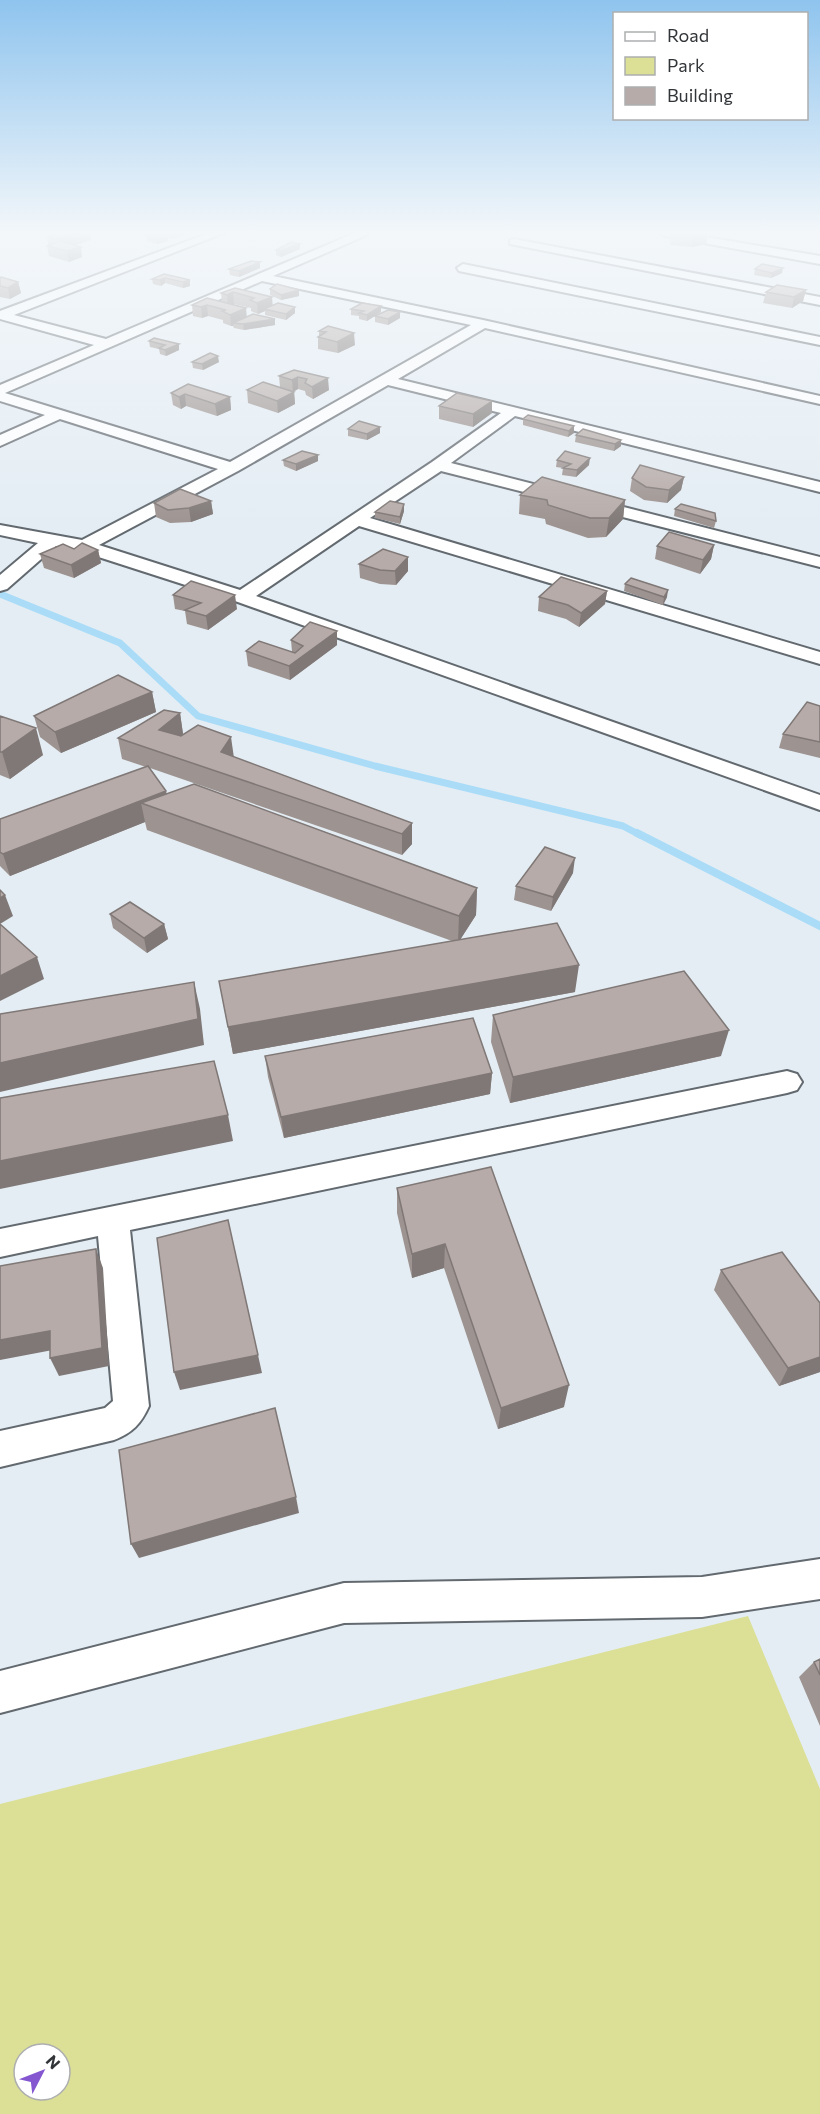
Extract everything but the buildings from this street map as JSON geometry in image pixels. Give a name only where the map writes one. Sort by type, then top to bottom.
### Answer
[{"type":"street","points":[[61,332],[107,344]]},
{"type":"street","points":[[0,390],[135,332]]},
{"type":"street","points":[[84,546],[232,468],[470,332]]},
{"type":"street","points":[[517,332],[820,400]]},
{"type":"street","points":[[774,332],[820,341]]},
{"type":"street","points":[[386,380],[820,487]]},
{"type":"street","points":[[0,396],[232,468]]},
{"type":"street","points":[[242,597],[438,465],[513,411]]},
{"type":"street","points":[[0,441],[59,414]]},
{"type":"street","points":[[438,465],[820,562]]},
{"type":"street","points":[[357,520],[820,658]]},
{"type":"street","points":[[0,530],[84,546],[242,597],[820,803]]},
{"type":"street","points":[[0,585],[52,540]]},
{"type":"street","points":[[0,1243],[788,1082]]},
{"type":"street","points":[[0,1449],[114,1423],[131,1406],[113,1220]]},
{"type":"street","points":[[0,1692],[344,1603],[702,1597],[820,1579]]},
{"type":"green space","points":[[748,1616],[820,1789],[820,2114],[0,2114],[0,1804]]},
{"type":"waterway","points":[[0,594],[120,643],[198,716],[375,766],[623,826],[640,835]]},
{"type":"waterway","points":[[637,833],[820,926]]}]
